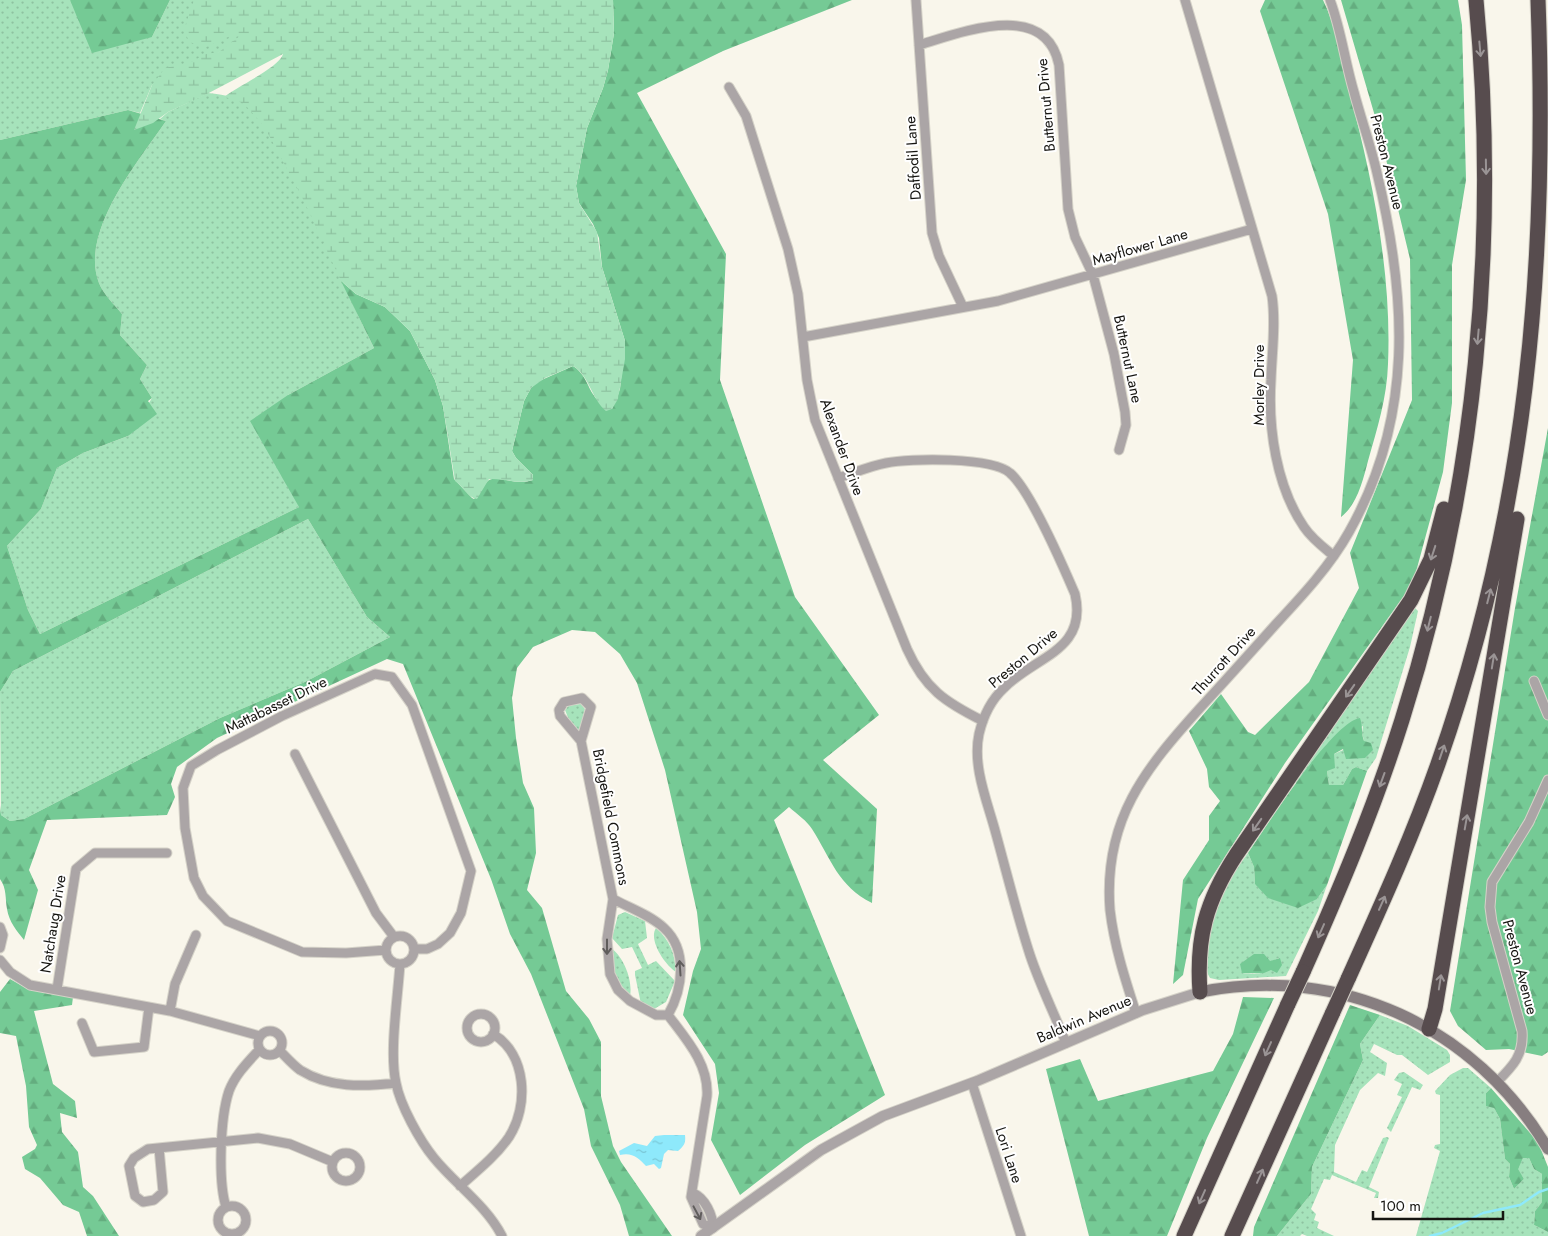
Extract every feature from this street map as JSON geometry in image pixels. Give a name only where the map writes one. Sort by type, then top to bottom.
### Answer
[{"type":"highway","points":[[1184,1236],[1353,856],[1402,720],[1438,585],[1461,474],[1478,336],[1485,216],[1484,118],[1476,0]]},
{"type":"highway","points":[[1232,1236],[1416,823],[1454,716],[1489,598],[1517,468],[1532,363],[1542,244],[1544,128],[1538,0]]},
{"type":"highway","points":[[1429,1029],[1435,1009],[1520,503],[1517,468]]},
{"type":"highway","points":[[1200,992],[1199,961],[1202,933],[1207,911],[1216,888],[1236,855],[1412,600],[1431,559],[1448,498],[1461,474]]},
{"type":"main road","name":"Baldwin Avenue","points":[[1200,992],[1258,985],[1311,988],[1377,1004],[1429,1029],[1472,1059],[1497,1082]]},
{"type":"main road","points":[[1497,1082],[1528,1119],[1548,1149]]},
{"type":"street","name":"Daffodil Lane","points":[[916,0],[932,232],[939,256],[963,307]]},
{"type":"street","name":"Preston Avenue","points":[[1330,0],[1383,200],[1396,285],[1400,335]]},
{"type":"street","points":[[1188,1],[1252,228]]},
{"type":"street","name":"Butternut Drive","points":[[919,45],[1006,19],[1030,23],[1047,36],[1057,54],[1059,65],[1071,223],[1093,275]]},
{"type":"street","name":"Alexander Drive","points":[[729,87],[746,116],[788,249],[798,294],[810,398],[816,420],[838,478],[907,649],[920,675],[941,698],[983,722]]},
{"type":"street","name":"Mayflower Lane","points":[[803,337],[998,301],[1252,228]]},
{"type":"street","name":"Morley Drive","points":[[1252,228],[1274,308],[1270,407],[1278,460],[1289,496],[1303,526],[1317,542],[1334,556]]},
{"type":"street","name":"Butternut Lane","points":[[1093,275],[1114,354],[1125,412],[1126,425],[1118,450]]},
{"type":"street","name":"Thurrott Drive","points":[[1136,1013],[1117,949],[1110,908],[1114,848],[1128,806],[1140,780],[1163,750],[1293,606],[1334,556],[1360,510],[1388,437],[1397,388],[1400,335]]},
{"type":"street","name":"Preston Drive","points":[[838,478],[886,463],[978,461],[999,466],[1008,471],[1023,489],[1075,594],[1078,620],[1064,644],[1004,687],[992,703],[983,722],[978,749],[980,777],[1030,955],[1066,1042]]},
{"type":"street","name":"Mattabasset Drive","points":[[386,950],[346,953],[302,952],[227,921],[203,896],[194,878],[184,818],[183,788],[191,766],[274,720],[376,674],[392,677],[412,706],[471,871],[461,913],[450,933],[438,944],[427,949],[414,949]]},
{"type":"street","points":[[1534,681],[1548,715]]},
{"type":"street","name":"Bridgefield Commons","points":[[581,741],[559,713],[560,706],[567,700],[582,698],[590,705],[581,741],[613,899],[606,951],[610,974],[613,982],[625,997],[636,1005],[656,1015],[668,1015],[673,1006],[681,977],[682,966],[677,949],[665,929],[652,919],[613,899]]},
{"type":"street","points":[[295,754],[376,913],[394,937]]},
{"type":"street","name":"Preston Avenue","points":[[1497,1082],[1514,1065],[1523,1044],[1522,1031],[1492,922],[1490,907],[1492,882],[1529,822],[1548,780]]},
{"type":"street","name":"Natchaug Drive","points":[[57,990],[76,869],[95,853],[167,852]]},
{"type":"street","points":[[0,927],[3,935],[0,948]]},
{"type":"street","points":[[170,1011],[175,984],[196,935]]},
{"type":"street","points":[[394,937],[405,937],[413,944],[414,949],[411,958],[400,964],[389,958],[386,950],[389,941],[394,937]]},
{"type":"street","name":"Natchaug Drive","points":[[0,960],[10,972],[30,985],[170,1011],[260,1036],[268,1031],[277,1033],[282,1041],[280,1051],[299,1069],[322,1080],[360,1087],[396,1083]]},
{"type":"street","points":[[400,964],[394,1058],[396,1083],[419,1136],[433,1157],[488,1216],[502,1236]]},
{"type":"street","name":"Baldwin Avenue","points":[[701,1236],[716,1232],[808,1159],[842,1137],[891,1112],[972,1083],[1136,1013],[1200,992]]},
{"type":"street","points":[[82,1024],[94,1052],[144,1047],[149,1007]]},
{"type":"street","points":[[668,1015],[701,1063],[707,1084],[707,1096],[693,1193],[699,1197],[711,1214],[716,1232]]},
{"type":"street","points":[[460,1186],[499,1150],[517,1121],[521,1088],[515,1058],[503,1040],[493,1034]]},
{"type":"street","points":[[260,1036],[258,1041],[259,1050],[262,1054],[272,1056],[280,1051]]},
{"type":"street","points":[[226,1207],[222,1194],[223,1118],[230,1090],[241,1070],[259,1050]]},
{"type":"street","name":"Lori Lane","points":[[972,1083],[1020,1236]]},
{"type":"street","points":[[159,1148],[163,1192],[154,1200],[143,1202],[135,1196],[129,1166],[134,1158],[148,1149],[258,1138],[290,1144],[333,1162]]},
{"type":"green space","points":[[0,0],[70,0],[73,3],[152,37],[170,0],[195,0],[242,30],[244,34],[240,42],[152,85],[140,113],[128,110],[0,140]]},
{"type":"green space","points":[[70,0],[170,0],[152,37],[92,53]]},
{"type":"green space","points":[[194,0],[613,0],[614,33],[608,70],[587,128],[576,186],[579,203],[597,232],[602,267],[625,341],[625,359],[618,399],[612,409],[606,411],[597,401],[583,375],[573,366],[545,378],[531,388],[524,401],[512,451],[516,458],[533,475],[533,480],[516,482],[489,479],[477,499],[455,481],[443,406],[435,380],[410,331],[385,307],[356,294],[341,281],[302,197],[264,126],[246,106],[237,100],[224,97],[266,71],[283,54],[168,112],[153,123],[134,130],[152,85],[165,68],[191,62],[206,54],[219,52],[241,35],[237,33],[206,47],[189,42],[184,29]]},
{"type":"green space","points":[[613,0],[852,0],[723,51],[637,93],[726,254],[720,380],[795,597],[879,715],[823,760],[877,809],[872,903],[860,896],[843,880],[812,829],[789,807],[774,820],[885,1095],[805,1145],[740,1195],[711,1140],[719,1093],[715,1064],[683,1015],[693,971],[701,949],[697,912],[665,770],[637,683],[620,654],[595,632],[572,630],[533,647],[517,668],[512,698],[523,783],[534,808],[536,853],[527,890],[542,908],[566,991],[589,1019],[601,1042],[601,1096],[613,1146],[621,1162],[672,1236],[629,1236],[620,1205],[591,1146],[584,1109],[531,974],[510,934],[491,879],[403,664],[387,659],[217,738],[177,767],[171,784],[175,797],[167,815],[47,820],[29,870],[38,890],[24,940],[10,918],[5,890],[0,879],[0,805],[1,815],[10,821],[24,819],[220,718],[307,681],[390,637],[367,617],[308,519],[13,671],[0,692],[0,140],[128,110],[166,121],[127,177],[104,220],[97,242],[95,263],[101,287],[122,314],[120,335],[147,365],[140,379],[152,398],[148,401],[157,414],[128,436],[83,453],[57,468],[41,509],[7,546],[28,610],[40,634],[299,507],[250,421],[288,395],[374,348],[341,281],[356,294],[385,307],[410,331],[435,380],[443,406],[454,479],[474,499],[489,480],[526,482],[533,480],[533,475],[516,458],[512,451],[524,401],[531,388],[537,382],[573,366],[579,371],[593,395],[604,405],[612,409],[620,389],[625,341],[602,267],[599,238],[593,224],[579,203],[576,186],[587,128],[608,70],[614,33]]},
{"type":"green space","points":[[1265,0],[1323,0],[1338,43],[1365,155],[1378,224],[1387,294],[1388,364],[1386,389],[1361,484],[1351,506],[1341,517],[1353,360],[1328,214],[1260,11]]},
{"type":"green space","points":[[1341,0],[1458,0],[1462,25],[1466,180],[1452,265],[1452,403],[1443,472],[1413,583],[1285,763],[1198,899],[1183,975],[1173,984],[1183,880],[1209,840],[1209,816],[1220,801],[1209,787],[1207,769],[1189,731],[1221,694],[1248,732],[1255,735],[1309,682],[1359,588],[1350,553],[1412,400],[1410,259],[1379,130]]},
{"type":"green space","points":[[208,93],[228,96],[246,103],[257,111],[268,125],[287,161],[374,348],[288,395],[299,507],[40,634],[28,610],[7,546],[41,509],[57,468],[83,453],[128,436],[152,398],[140,379],[147,365],[120,335],[122,314],[106,295],[99,283],[95,263],[97,242],[114,198],[166,121],[160,119],[168,112]]},
{"type":"green space","points":[[1548,428],[1548,1052],[1542,1056],[1509,1049],[1486,1050],[1458,1026],[1450,1011],[1515,608]]},
{"type":"green space","points":[[308,519],[367,617],[390,637],[307,681],[220,718],[24,819],[10,821],[1,815],[0,692],[13,671]]},
{"type":"green space","points":[[1414,607],[1418,611],[1410,647],[1376,758],[1367,771],[1356,767],[1352,769],[1343,785],[1329,785],[1327,771],[1334,754],[1364,741],[1363,726],[1327,744],[1296,784],[1296,781]]},
{"type":"green space","points":[[581,704],[585,709],[580,733],[569,720],[565,710],[569,705]]},
{"type":"green space","points":[[1360,718],[1364,741],[1371,743],[1373,750],[1365,758],[1346,759],[1343,749],[1334,754],[1335,768],[1327,771],[1329,785],[1343,785],[1352,769],[1356,767],[1367,771],[1327,885],[1317,899],[1298,908],[1268,898],[1255,884],[1254,867],[1248,853],[1300,777],[1317,756],[1333,737],[1348,724]]},
{"type":"green space","points":[[1248,853],[1254,867],[1255,884],[1317,899],[1327,885],[1318,911],[1286,976],[1219,980],[1210,978],[1206,967],[1206,960],[1213,921],[1226,887]],"holes":[[[1279,958],[1271,968],[1264,972],[1242,973]]]},
{"type":"green space","points":[[625,912],[645,921],[647,938],[638,944],[648,965],[656,961],[675,981],[666,1002],[654,1009],[641,1004],[635,971],[642,968],[632,947],[622,949],[612,938],[618,915]]},
{"type":"green space","points":[[656,928],[665,937],[671,948],[676,972],[667,964],[659,952],[654,939]]},
{"type":"green space","points":[[611,948],[624,963],[629,977],[630,996],[615,974]]},
{"type":"green space","points":[[1254,954],[1264,954],[1270,961],[1280,958],[1282,965],[1277,973],[1271,970],[1264,973],[1242,973],[1240,964]]},
{"type":"green space","points":[[10,979],[26,988],[73,997],[72,1005],[34,1011],[53,1084],[75,1101],[77,1118],[60,1113],[62,1132],[78,1152],[83,1187],[93,1196],[119,1236],[87,1236],[79,1212],[63,1205],[40,1178],[25,1169],[22,1157],[35,1149],[37,1145],[29,1127],[26,1086],[16,1036],[0,1033],[0,992]]},
{"type":"green space","points":[[1243,997],[1274,998],[1207,1138],[1167,1236],[1089,1236],[1046,1069],[1080,1059],[1098,1101],[1213,1071],[1233,1034]]},
{"type":"green space","points":[[1350,1005],[1380,1015],[1360,1044],[1363,1060],[1312,1167],[1311,1194],[1277,1236],[1253,1236],[1254,1227]]},
{"type":"green space","points":[[1380,1015],[1408,1026],[1447,1050],[1450,1055],[1450,1062],[1428,1075],[1402,1055],[1397,1055],[1374,1044],[1370,1052],[1387,1063],[1385,1076],[1378,1073],[1360,1090],[1335,1145],[1334,1172],[1356,1182],[1362,1170],[1367,1172],[1383,1138],[1389,1138],[1369,1187],[1379,1192],[1378,1198],[1374,1198],[1376,1193],[1332,1175],[1330,1180],[1324,1179],[1311,1209],[1316,1214],[1314,1220],[1319,1222],[1317,1228],[1334,1236],[1307,1236],[1302,1234],[1300,1236],[1277,1236],[1311,1194],[1312,1167],[1363,1060],[1360,1044]]},
{"type":"green space","points":[[1463,1068],[1468,1068],[1491,1088],[1486,1093],[1500,1119],[1505,1159],[1510,1164],[1509,1177],[1514,1189],[1524,1179],[1517,1169],[1523,1158],[1529,1158],[1534,1169],[1542,1174],[1542,1202],[1535,1211],[1534,1225],[1548,1232],[1548,1236],[1416,1236],[1440,1151],[1434,1148],[1435,1145],[1440,1144],[1440,1095],[1436,1094],[1435,1091],[1450,1075]]},
{"type":"green space","points":[[1404,1072],[1423,1085],[1420,1090],[1412,1087],[1391,1132],[1387,1128],[1402,1097],[1397,1095],[1402,1084],[1394,1080],[1399,1073]]},
{"type":"green space","points":[[1491,1088],[1538,1142],[1548,1167],[1548,1232],[1534,1225],[1535,1211],[1542,1202],[1542,1174],[1534,1169],[1529,1158],[1523,1158],[1518,1169],[1524,1179],[1514,1189],[1509,1177],[1510,1164],[1505,1159],[1500,1119],[1494,1108],[1486,1106],[1486,1093]]},
{"type":"water","points":[[685,1135],[685,1140],[683,1146],[678,1151],[668,1150],[664,1154],[661,1168],[659,1169],[654,1164],[646,1166],[632,1155],[620,1155],[619,1151],[634,1143],[647,1146],[655,1136]]},
{"type":"waterway","points":[[1430,1236],[1442,1233],[1483,1213],[1520,1205],[1539,1192],[1548,1189]]}]
